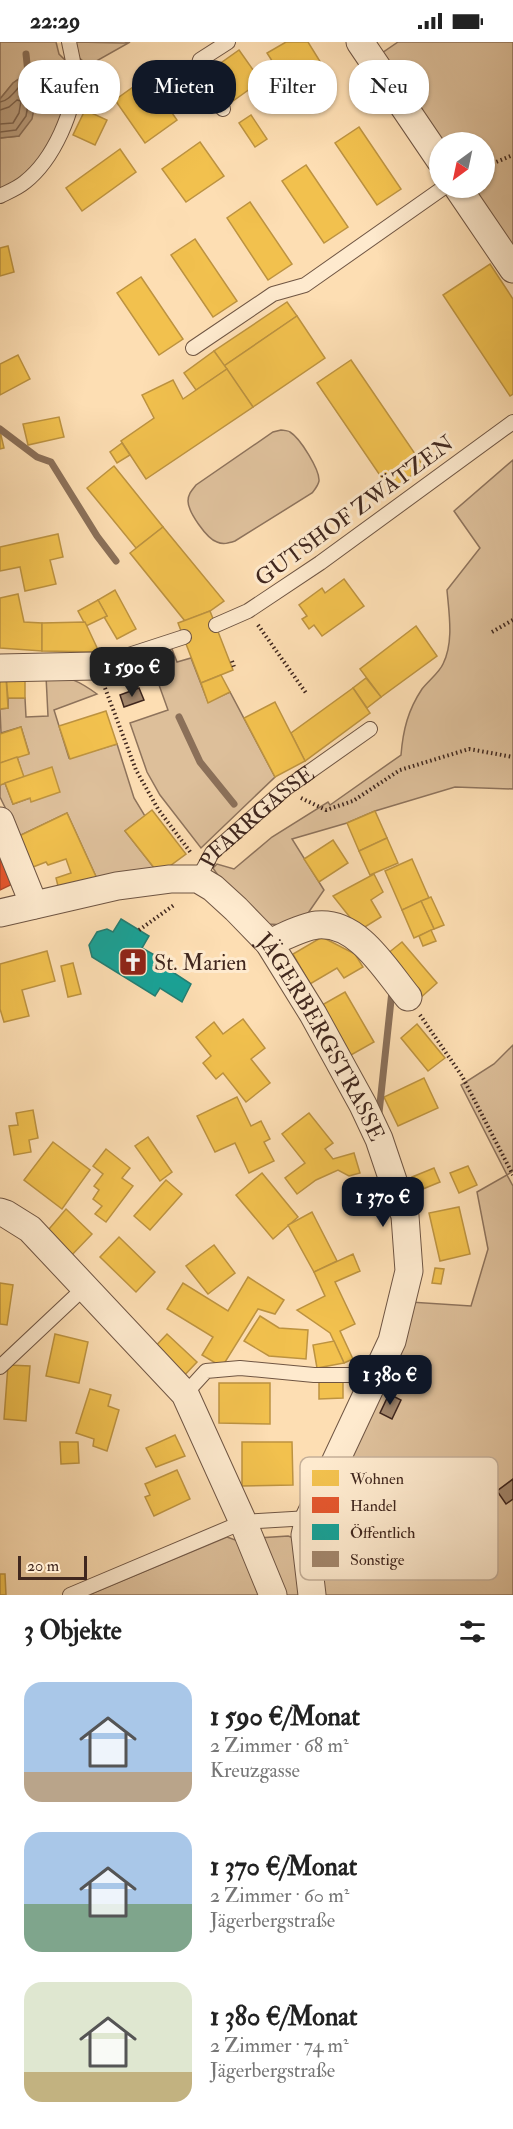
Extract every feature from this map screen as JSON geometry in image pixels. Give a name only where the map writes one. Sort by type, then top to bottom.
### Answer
[{"type":"street","points":[[360,42],[429,144]]},
{"type":"street","points":[[465,198],[513,269]]},
{"type":"street","points":[[0,668],[95,666]]},
{"type":"street","points":[[0,821],[34,905]]},
{"type":"street","name":"PFARRGASSE","points":[[0,913],[117,886],[189,878],[196,868]]},
{"type":"street","name":"JÄGERBERGSTRASSE","points":[[196,868],[269,943],[313,1014],[379,1139],[405,1216],[409,1271],[392,1341],[338,1457]]},
{"type":"street","points":[[269,943],[315,925],[333,925],[349,932],[363,944],[408,997]]},
{"type":"street","points":[[0,1212],[30,1229],[185,1394],[273,1595]]},
{"type":"street","name":"JÄGERBERGSTRASSE","points":[[310,1580],[312,1595]]},
{"type":"lane","points":[[0,196],[24,183],[46,161],[58,139],[70,106],[75,75],[69,42]]},
{"type":"lane","points":[[200,60],[228,42]]},
{"type":"lane","points":[[193,348],[273,294],[305,285],[429,198]]},
{"type":"lane","name":"GUTSHOF ZWÄTZEN","points":[[216,625],[248,611],[320,562],[513,422]]},
{"type":"lane","points":[[95,666],[184,637]]},
{"type":"lane","name":"PFARRGASSE","points":[[196,868],[285,789],[370,729]]},
{"type":"lane","points":[[0,1366],[84,1288]]},
{"type":"lane","points":[[185,1394],[206,1371],[240,1368],[314,1375],[376,1375]]},
{"type":"lane","points":[[70,1595],[243,1522],[300,1519]]},
{"type":"path","points":[[495,162],[513,155]]},
{"type":"path","points":[[492,632],[513,620]]},
{"type":"path","points":[[266,636],[306,693]]},
{"type":"path","points":[[232,661],[234,668]]},
{"type":"path","points":[[112,704],[136,770],[196,868]]},
{"type":"path","points":[[285,789],[326,810],[352,801],[400,770],[469,749],[513,757]]},
{"type":"path","points":[[139,930],[177,903]]},
{"type":"path","points":[[408,997],[462,1076],[513,1175]]},
{"type":"shaded area","points":[[0,42],[56,42],[59,54],[65,60],[18,60],[18,79],[0,99]]},
{"type":"shaded area","points":[[75,42],[130,42],[98,60],[82,60],[77,56]]},
{"type":"shaded area","points":[[398,42],[513,42],[513,253],[477,198],[495,198],[495,132],[433,132],[422,114],[429,114],[429,60],[387,60],[382,53]]},
{"type":"shaded area","points":[[28,114],[63,114],[53,139],[35,164],[13,183],[0,188],[0,138],[19,136]]},
{"type":"shaded area","points":[[281,430],[294,435],[309,455],[318,476],[319,481],[316,487],[312,493],[235,541],[224,544],[213,540],[203,531],[191,512],[188,501],[190,492],[196,485],[273,432]]},
{"type":"shaded area","points":[[513,460],[513,789],[455,787],[292,839],[324,890],[304,919],[286,925],[268,924],[229,892],[213,868],[217,864],[234,869],[272,837],[328,802],[330,805],[401,755],[405,729],[413,705],[422,689],[441,667],[449,647],[447,590],[480,548],[454,511]]},
{"type":"shaded area","points":[[172,649],[177,662],[191,658],[208,702],[230,692],[275,777],[201,848],[160,795],[147,772],[130,723],[168,710],[149,657]]},
{"type":"shaded area","points":[[46,676],[73,680],[97,694],[54,710],[69,758],[117,744],[134,798],[145,816],[125,831],[159,874],[98,881],[67,813],[19,836],[0,797],[0,785],[5,783],[13,804],[30,798],[17,757],[29,753],[21,727],[1,733],[0,709],[8,708],[8,698],[25,698],[26,717],[48,716]]},
{"type":"shaded area","points":[[513,1045],[513,1171],[507,1175],[461,1085],[494,1064]]},
{"type":"shaded area","points":[[507,1175],[513,1186],[513,1595],[319,1595],[317,1580],[498,1580],[498,1457],[347,1457],[410,1302],[471,1306],[488,1249],[477,1192]]},
{"type":"shaded area","points":[[288,1536],[300,1540],[300,1580],[304,1580],[305,1595],[279,1595],[258,1538]]},
{"type":"shaded area","points":[[227,1537],[241,1542],[264,1595],[88,1595]]},
{"type":"water","points":[[18,80],[18,114],[33,114],[32,119],[19,136],[0,138],[0,99]]},
{"type":"building: Wohnen","points":[[286,42],[308,42],[319,60],[271,60],[267,53]]},
{"type":"building: Wohnen","points":[[239,50],[248,63],[248,90],[236,99],[236,60],[225,60]]},
{"type":"building: Wohnen","points":[[132,88],[132,114],[173,114],[177,120],[145,143],[120,107],[120,96]]},
{"type":"building: Wohnen","points":[[83,114],[94,114],[107,120],[95,145],[73,135]]},
{"type":"building: Wohnen","points":[[251,115],[267,139],[255,147],[239,123]]},
{"type":"building: Wohnen","points":[[359,127],[401,189],[377,205],[335,143]]},
{"type":"building: Wohnen","points":[[200,142],[224,176],[186,202],[162,169]]},
{"type":"building: Wohnen","points":[[120,149],[136,172],[82,211],[66,188]]},
{"type":"building: Wohnen","points":[[306,165],[348,227],[324,243],[282,181]]},
{"type":"building: Wohnen","points":[[250,202],[292,264],[268,280],[227,218]]},
{"type":"building: Wohnen","points":[[195,239],[237,301],[213,317],[171,255]]},
{"type":"building: Wohnen","points":[[8,246],[14,272],[0,276],[0,248]]},
{"type":"building: Wohnen","points":[[490,264],[513,299],[513,394],[510,396],[443,295]]},
{"type":"building: Wohnen","points":[[141,277],[183,339],[159,355],[117,293]]},
{"type":"building: Wohnen","points":[[287,302],[297,316],[224,366],[214,351]]},
{"type":"building: Wohnen","points":[[297,316],[325,358],[253,407],[224,366]]},
{"type":"building: Wohnen","points":[[214,351],[227,369],[196,390],[184,373]]},
{"type":"building: Wohnen","points":[[18,355],[30,379],[0,395],[0,364]]},
{"type":"building: Wohnen","points":[[351,360],[424,467],[390,490],[317,383]]},
{"type":"building: Wohnen","points":[[227,369],[253,407],[146,479],[121,441],[154,418],[142,395],[173,380],[183,399]]},
{"type":"building: Wohnen","points":[[59,417],[64,437],[28,445],[23,424]]},
{"type":"building: Wohnen","points":[[0,431],[4,448],[0,449]]},
{"type":"building: Wohnen","points":[[122,443],[130,455],[117,463],[110,452]]},
{"type":"building: Wohnen","points":[[114,466],[163,527],[136,548],[87,488]]},
{"type":"building: Wohnen","points":[[163,527],[224,601],[210,611],[185,621],[130,553]]},
{"type":"building: Wohnen","points":[[58,534],[63,557],[50,560],[56,584],[25,591],[20,567],[0,571],[0,547]]},
{"type":"building: Wohnen","points":[[344,579],[364,606],[322,636],[314,625],[309,629],[302,619],[307,616],[299,605],[322,588],[325,593]]},
{"type":"building: Wohnen","points":[[115,590],[136,629],[117,639],[104,617],[107,616],[98,600]]},
{"type":"building: Wohnen","points":[[18,594],[24,622],[42,623],[42,651],[0,648],[0,598]]},
{"type":"building: Wohnen","points":[[98,600],[107,616],[86,626],[78,611]]},
{"type":"building: Wohnen","points":[[210,611],[233,670],[201,683],[178,623]]},
{"type":"building: Wohnen","points":[[85,622],[99,652],[42,651],[42,623]]},
{"type":"building: Wohnen","points":[[416,626],[437,656],[381,697],[360,669]]},
{"type":"building: Wohnen","points":[[221,675],[230,692],[208,703],[201,683]]},
{"type":"building: Wohnen","points":[[25,676],[25,698],[8,698],[6,677]]},
{"type":"building: Wohnen","points":[[6,677],[8,708],[0,709],[0,678]]},
{"type":"building: Wohnen","points":[[366,678],[381,697],[367,708],[353,688]]},
{"type":"building: Wohnen","points":[[353,688],[370,713],[305,761],[291,733]]},
{"type":"building: Wohnen","points":[[275,702],[305,761],[275,777],[244,718]]},
{"type":"building: Wohnen","points":[[106,711],[117,744],[70,759],[59,726]]},
{"type":"building: Wohnen","points":[[21,727],[29,754],[0,763],[0,734]]},
{"type":"building: Wohnen","points":[[17,757],[24,777],[0,785],[0,763]]},
{"type":"building: Wohnen","points":[[52,767],[60,792],[31,802],[30,798],[13,804],[5,783]]},
{"type":"building: Wohnen","points":[[152,810],[186,854],[159,874],[125,831]]},
{"type":"building: Wohnen","points":[[375,811],[387,838],[359,851],[347,823]]},
{"type":"building: Wohnen","points":[[67,813],[98,881],[59,890],[56,878],[71,873],[66,859],[33,867],[19,836]]},
{"type":"building: Wohnen","points":[[387,838],[398,863],[370,875],[359,851]]},
{"type":"building: Wohnen","points":[[333,840],[348,863],[319,882],[304,859]]},
{"type":"building: Wohnen","points":[[412,859],[429,898],[402,910],[385,871]]},
{"type":"building: Wohnen","points":[[374,874],[383,892],[371,900],[381,917],[360,930],[333,896]]},
{"type":"building: Wohnen","points":[[431,897],[444,925],[434,929],[421,901]]},
{"type":"building: Wohnen","points":[[421,901],[434,929],[414,938],[402,910]]},
{"type":"building: Wohnen","points":[[431,930],[436,941],[423,946],[419,936]]},
{"type":"building: Wohnen","points":[[322,937],[355,954],[363,967],[344,978],[337,968],[310,984],[293,954]]},
{"type":"building: Wohnen","points":[[402,942],[437,983],[418,1000],[382,958]]},
{"type":"building: Wohnen","points":[[47,951],[55,981],[22,990],[29,1016],[4,1022],[0,1009],[0,964]]},
{"type":"building: Wohnen","points":[[73,963],[81,994],[68,997],[61,966]]},
{"type":"building: Wohnen","points":[[345,992],[374,1042],[351,1055],[322,1005]]},
{"type":"building: Wohnen","points":[[243,1019],[265,1048],[251,1059],[270,1083],[246,1102],[223,1073],[216,1079],[203,1063],[211,1056],[196,1037],[214,1022],[223,1034]]},
{"type":"building: Wohnen","points":[[417,1024],[445,1058],[428,1071],[401,1038]]},
{"type":"building: Wohnen","points":[[424,1078],[438,1108],[398,1126],[384,1097]]},
{"type":"building: Wohnen","points":[[237,1097],[251,1126],[261,1121],[270,1139],[264,1142],[274,1161],[249,1173],[235,1143],[215,1152],[197,1116]]},
{"type":"building: Wohnen","points":[[33,1110],[38,1138],[29,1140],[31,1152],[14,1155],[9,1126],[18,1125],[16,1113]]},
{"type":"building: Wohnen","points":[[309,1113],[333,1143],[325,1149],[333,1159],[354,1153],[360,1173],[349,1176],[338,1170],[316,1180],[297,1194],[285,1178],[305,1163],[282,1134]]},
{"type":"building: Wohnen","points":[[148,1137],[172,1172],[160,1181],[135,1146]]},
{"type":"building: Wohnen","points":[[53,1142],[90,1170],[62,1209],[24,1180]]},
{"type":"building: Wohnen","points":[[106,1149],[130,1168],[122,1178],[133,1186],[106,1222],[95,1214],[102,1206],[93,1199],[99,1190],[94,1186],[103,1174],[93,1166]]},
{"type":"building: Wohnen","points":[[468,1166],[477,1185],[459,1193],[450,1173]]},
{"type":"building: Wohnen","points":[[434,1168],[440,1182],[418,1191],[412,1177]]},
{"type":"building: Wohnen","points":[[262,1173],[298,1217],[273,1239],[236,1195]]},
{"type":"building: Wohnen","points":[[166,1180],[182,1194],[150,1230],[134,1216]]},
{"type":"building: Wohnen","points":[[459,1207],[470,1254],[440,1261],[429,1213]]},
{"type":"building: Wohnen","points":[[66,1209],[92,1234],[68,1259],[44,1235]]},
{"type":"building: Wohnen","points":[[312,1212],[337,1261],[314,1272],[288,1225]]},
{"type":"building: Wohnen","points":[[119,1237],[155,1272],[136,1292],[100,1257]]},
{"type":"building: Wohnen","points":[[214,1245],[235,1273],[208,1294],[186,1266]]},
{"type":"building: Wohnen","points":[[353,1254],[360,1271],[335,1282],[355,1324],[340,1331],[353,1359],[344,1363],[330,1333],[297,1310],[325,1296],[314,1272]]},
{"type":"building: Wohnen","points":[[435,1268],[444,1269],[441,1284],[432,1283]]},
{"type":"building: Wohnen","points":[[248,1277],[284,1300],[275,1314],[258,1309],[222,1367],[202,1355],[213,1337],[167,1309],[183,1283],[228,1311]]},
{"type":"building: Wohnen","points":[[0,1283],[13,1285],[7,1325],[0,1324]]},
{"type":"building: Wohnen","points":[[260,1316],[279,1328],[308,1330],[306,1359],[269,1356],[244,1341]]},
{"type":"building: Wohnen","points":[[55,1334],[88,1342],[79,1383],[46,1376]]},
{"type":"building: Wohnen","points":[[167,1334],[197,1362],[180,1380],[150,1352]]},
{"type":"building: Wohnen","points":[[334,1341],[344,1363],[317,1368],[313,1345]]},
{"type":"building: Wohnen","points":[[8,1365],[30,1366],[26,1421],[4,1419]]},
{"type":"building: Wohnen","points":[[343,1381],[343,1398],[319,1399],[319,1382]]},
{"type":"building: Wohnen","points":[[219,1383],[270,1383],[270,1424],[219,1423]]},
{"type":"building: Wohnen","points":[[90,1389],[111,1395],[108,1406],[119,1410],[107,1451],[93,1446],[94,1439],[76,1433]]},
{"type":"building: Wohnen","points":[[175,1435],[185,1456],[156,1467],[146,1448]]},
{"type":"building: Wohnen","points":[[60,1442],[78,1442],[79,1463],[61,1464]]},
{"type":"building: Wohnen","points":[[242,1442],[292,1442],[293,1485],[242,1486]]},
{"type":"building: Wohnen","points":[[177,1470],[190,1499],[154,1516],[145,1497],[150,1495],[145,1484]]},
{"type":"building: Wohnen","points":[[0,1574],[5,1574],[6,1595],[0,1595]]},
{"type":"building: Handel","points":[[0,842],[19,881],[0,890]]},
{"type":"building: Öffentlich","name":"St. Marien","points":[[121,919],[149,936],[142,948],[174,966],[171,971],[191,984],[182,1002],[160,988],[155,996],[92,957],[89,945],[97,932],[107,929],[113,932]]},
{"type":"building: Sonstige","points":[[139,688],[144,700],[124,707],[120,695]]},
{"type":"building: Sonstige","points":[[389,1394],[401,1400],[392,1419],[380,1413]]},
{"type":"building: Sonstige","points":[[513,1479],[513,1499],[506,1504],[498,1490]]},
{"type":"waterway","points":[[26,54],[27,60]]},
{"type":"waterway","points":[[0,429],[37,457],[51,462],[97,536],[116,561]]},
{"type":"waterway","points":[[179,717],[200,762],[234,804]]},
{"type":"waterway","points":[[379,1113],[392,991]]},
{"type":"place","name":"St. Marien","points":[[133,962]]}]
